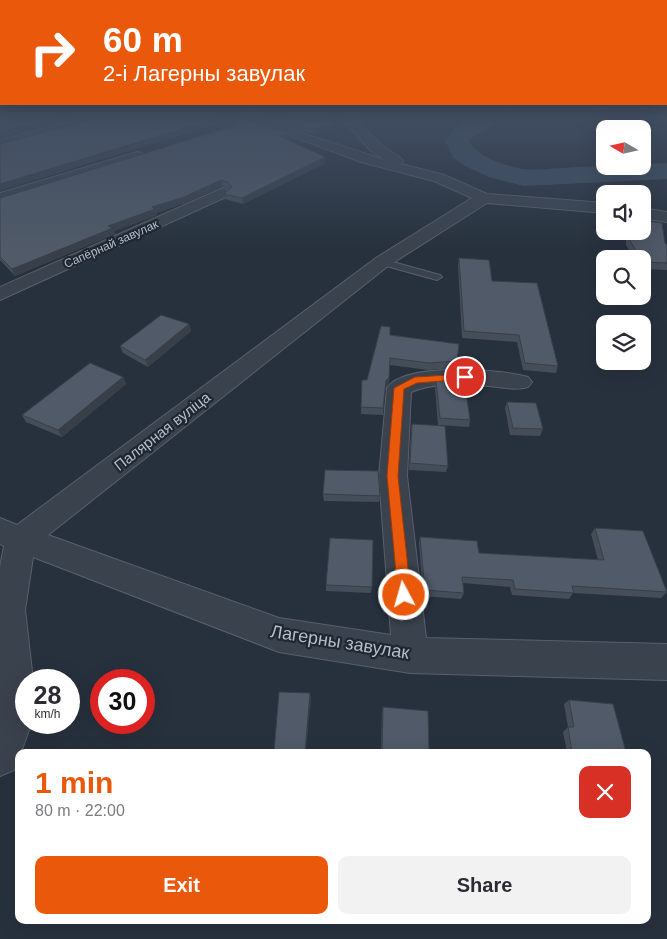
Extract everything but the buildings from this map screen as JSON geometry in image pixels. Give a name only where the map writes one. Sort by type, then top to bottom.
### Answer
[{"type":"street","points":[[0,198],[113,163]]},
{"type":"street","points":[[381,163],[439,178],[484,198],[596,207]]},
{"type":"street","points":[[398,163],[409,170]]},
{"type":"street","name":"Сапёрнай завулак","points":[[0,294],[223,193]]},
{"type":"street","name":"Палярная вуліца","points":[[11,535],[382,262],[484,198]]},
{"type":"street","points":[[651,214],[667,217]]},
{"type":"street","points":[[410,655],[393,476],[399,388],[415,380],[465,377],[520,382]]},
{"type":"street","points":[[0,756],[17,712],[8,610],[11,535]]},
{"type":"street","name":"Лагерны завулак","points":[[11,535],[279,636],[410,655],[667,662]]},
{"type":"lane","points":[[382,262],[437,277]]},
{"type":"waterway","points":[[480,163],[499,171],[524,178],[667,171]]},
{"type":"route","points":[[404,595],[393,476],[399,388],[415,380],[465,377]]}]
